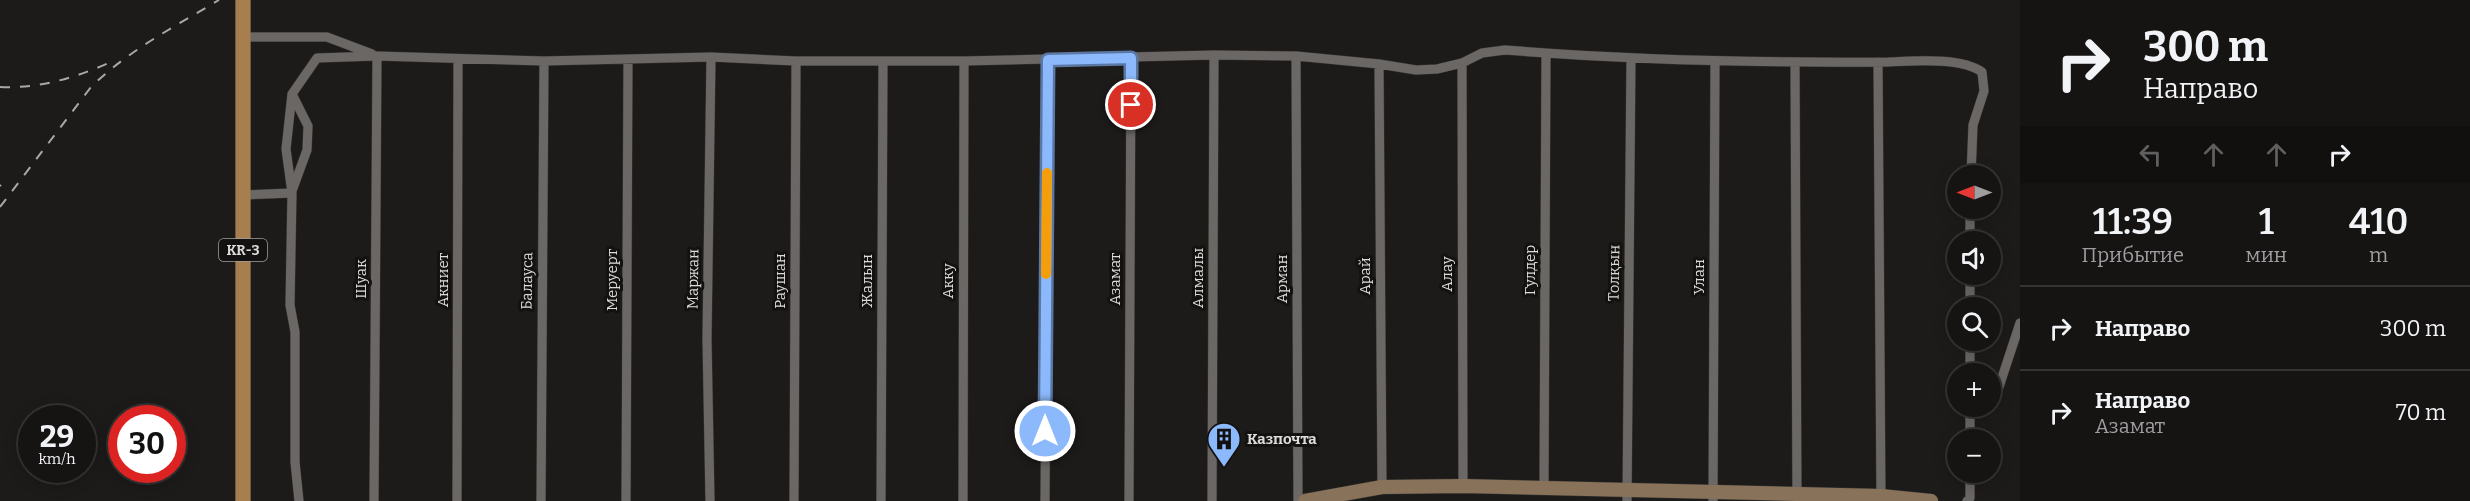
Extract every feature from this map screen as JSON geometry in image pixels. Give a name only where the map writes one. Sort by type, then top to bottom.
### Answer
[{"type":"main road","name":"KR-3","points":[[243,0],[243,501]]},
{"type":"street","points":[[244,38],[327,37],[377,56]]},
{"type":"street","points":[[299,501],[295,462],[295,332],[290,305],[292,193],[286,149],[292,94],[316,58],[377,56],[544,61],[711,57],[796,61],[964,61],[1214,56],[1296,57],[1379,64],[1416,70],[1437,69],[1462,63],[1482,53],[1505,50],[1715,62],[1927,61],[1973,66],[1982,72],[1984,91],[1973,125],[1971,165]]},
{"type":"street","name":"Гулдер","points":[[1544,486],[1546,53]]},
{"type":"street","name":"Шуак","points":[[374,501],[377,56]]},
{"type":"street","name":"Алмалы","points":[[1212,501],[1214,56]]},
{"type":"street","name":"Маржан","points":[[710,501],[707,339],[711,57]]},
{"type":"street","name":"Арман","points":[[1296,57],[1298,501]]},
{"type":"street","name":"Акниет","points":[[458,58],[458,501]]},
{"type":"street","name":"Меруерт","points":[[626,501],[628,58]]},
{"type":"street","name":"Азамат","points":[[1129,501],[1131,58]]},
{"type":"street","name":"Толқын","points":[[1627,495],[1631,58]]},
{"type":"street","points":[[1045,501],[1048,60]]},
{"type":"street","name":"Балауса","points":[[541,501],[544,61]]},
{"type":"street","name":"Раушан","points":[[794,501],[796,61]]},
{"type":"street","name":"Жалын","points":[[881,501],[883,61]]},
{"type":"street","name":"Акку","points":[[963,501],[964,61]]},
{"type":"street","name":"Улан","points":[[1713,497],[1715,62]]},
{"type":"street","points":[[1878,62],[1881,499]]},
{"type":"street","name":"Алау","points":[[1462,63],[1463,486]]},
{"type":"street","points":[[1795,63],[1797,498]]},
{"type":"street","name":"Арай","points":[[1379,64],[1382,487]]},
{"type":"street","points":[[292,94],[308,126],[307,150],[292,193]]},
{"type":"street","points":[[243,195],[292,193]]},
{"type":"street","points":[[2001,381],[2020,323]]},
{"type":"street","points":[[1967,501],[1970,498],[1970,483]]},
{"type":"street","points":[[1305,501],[1336,499],[1382,487],[1544,486],[1627,495],[1931,501]]},
{"type":"railway","points":[[0,207],[91,87],[136,50],[219,0]]},
{"type":"railway","points":[[0,87],[29,86],[58,81],[113,61]]},
{"type":"slow traffic","points":[[1046,274],[1047,173]]},
{"type":"place","name":"Казпочта","points":[[1224,468]]},
{"type":"route","points":[[1045,431],[1048,60],[1131,58],[1131,105]]}]
